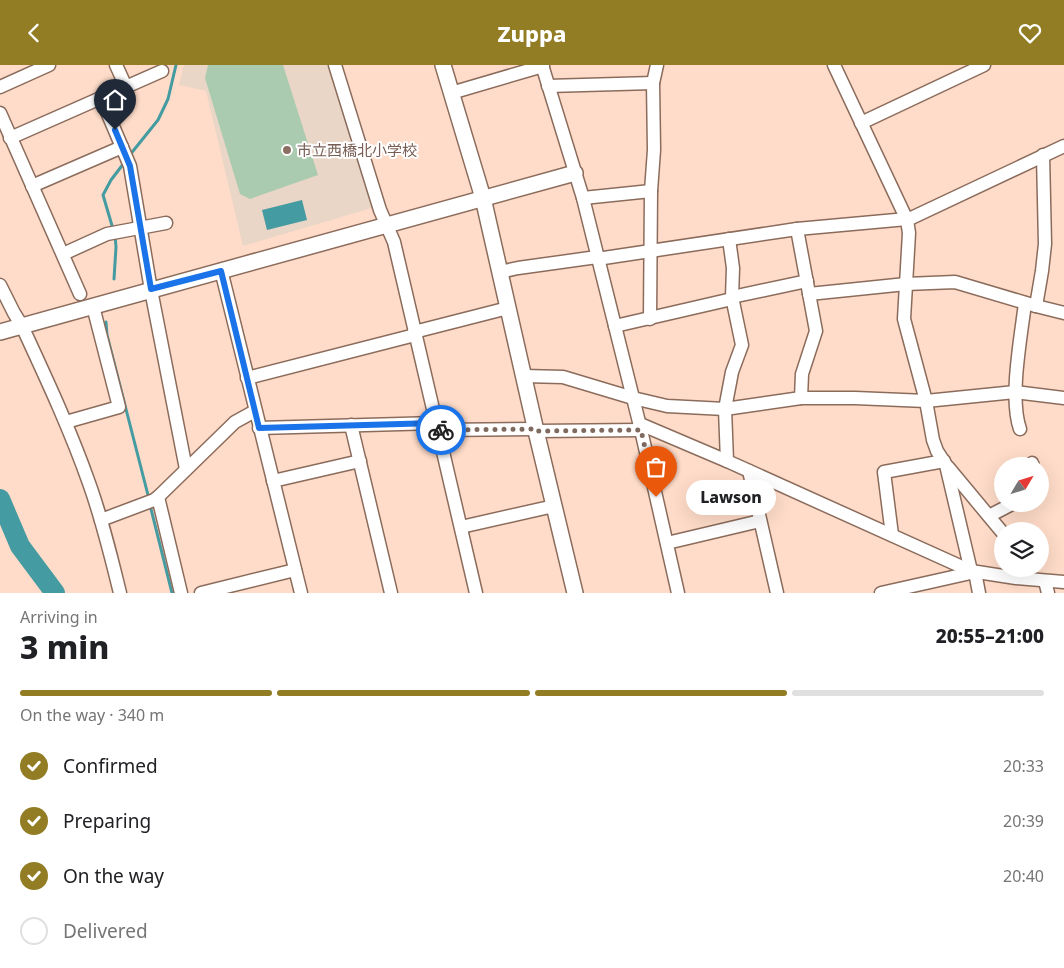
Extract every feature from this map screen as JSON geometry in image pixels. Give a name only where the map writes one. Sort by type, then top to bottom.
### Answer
[{"type":"street","points":[[0,87],[49,65]]},
{"type":"street","points":[[116,65],[126,87]]},
{"type":"street","points":[[335,65],[380,210],[394,242],[476,593]]},
{"type":"street","points":[[443,65],[483,199],[535,430],[575,593]]},
{"type":"street","points":[[650,319],[654,150],[653,83],[656,65]]},
{"type":"street","points":[[862,123],[984,65]]},
{"type":"street","points":[[451,93],[542,66],[583,199],[641,427],[678,593]]},
{"type":"street","points":[[838,66],[862,123],[907,219],[909,233],[904,319],[926,401],[932,440],[945,463],[994,522]]},
{"type":"street","points":[[10,138],[162,71]]},
{"type":"street","points":[[548,86],[653,83]]},
{"type":"street","points":[[101,98],[130,166],[151,289],[186,469]]},
{"type":"street","points":[[0,113],[80,294]]},
{"type":"street","points":[[500,272],[797,229],[907,219],[1064,146]]},
{"type":"street","points":[[32,186],[123,149]]},
{"type":"street","points":[[1020,429],[1016,415],[1016,392],[1030,305],[1042,271],[1045,244],[1043,155]]},
{"type":"street","points":[[0,332],[575,173]]},
{"type":"street","points":[[583,199],[652,191]]},
{"type":"street","points":[[62,254],[113,233],[166,223]]},
{"type":"street","points":[[797,229],[816,331],[802,374],[801,398]]},
{"type":"street","points":[[727,461],[725,409],[732,372],[742,345],[732,298],[733,268],[729,239]]},
{"type":"street","points":[[221,271],[301,593]]},
{"type":"street","points":[[615,326],[807,281]]},
{"type":"street","points":[[809,294],[906,284],[955,282],[1030,305],[1064,313]]},
{"type":"street","points":[[0,285],[66,422],[101,520],[120,593]]},
{"type":"street","points":[[247,378],[508,307]]},
{"type":"street","points":[[66,422],[118,407],[94,314]]},
{"type":"street","points":[[524,376],[563,377],[667,406],[725,409],[801,398],[926,401],[1016,392],[1064,397]]},
{"type":"street","points":[[101,520],[151,500],[235,423],[255,411]]},
{"type":"street","points":[[351,425],[391,593]]},
{"type":"street","points":[[259,428],[351,425],[535,430],[641,427],[727,461],[973,571]]},
{"type":"street","points":[[273,481],[360,461]]},
{"type":"street","points":[[892,535],[884,472],[945,463]]},
{"type":"street","points":[[945,463],[980,593]]},
{"type":"street","points":[[748,471],[777,593]]},
{"type":"street","points":[[151,500],[180,593]]},
{"type":"street","points":[[461,527],[554,506]]},
{"type":"street","points":[[989,516],[995,513]]},
{"type":"street","points":[[667,543],[760,521]]},
{"type":"street","points":[[201,593],[295,570]]},
{"type":"street","points":[[881,593],[973,571],[994,572]]},
{"type":"street","points":[[1025,577],[1046,587],[1064,582]]},
{"type":"shaded area","name":"市立西橋北小学校","points":[[184,65],[329,65],[372,208],[243,246],[206,91],[179,85]]},
{"type":"green space","points":[[208,65],[283,65],[318,175],[250,199],[240,194],[205,78]]},
{"type":"water","points":[[302,200],[307,220],[267,230],[262,210]]},
{"type":"waterway","points":[[129,156],[158,120],[168,99],[176,65]]},
{"type":"waterway","points":[[113,229],[103,195],[111,180],[124,163]]},
{"type":"waterway","points":[[114,279],[115,235]]},
{"type":"waterway","points":[[106,322],[107,335],[149,499]]},
{"type":"waterway","points":[[0,499],[20,546],[55,593]]},
{"type":"waterway","points":[[150,505],[172,593]]},
{"type":"way so far","points":[[441,430],[641,430],[656,497]]},
{"type":"place","name":"市立西橋北小学校","points":[[287,150]]},
{"type":"place","name":"Lawson","points":[[656,497]]},
{"type":"route","points":[[115,130],[130,166],[151,289],[221,271],[259,428],[436,423],[438,430],[441,430]]}]
